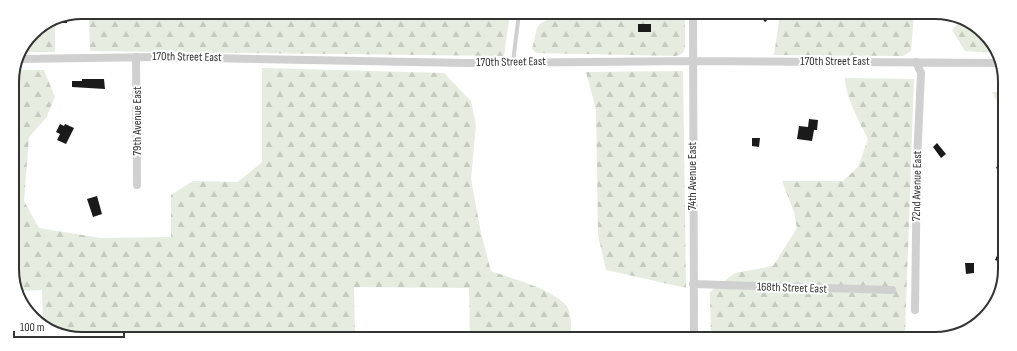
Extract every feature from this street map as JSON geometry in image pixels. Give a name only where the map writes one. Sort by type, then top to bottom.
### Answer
[{"type":"street","name":"74th Avenue East","points":[[693,19],[692,284],[694,332]]},
{"type":"street","name":"170th Street East","points":[[23,59],[136,57],[513,62],[693,61],[995,63]]},
{"type":"street","name":"79th Avenue East","points":[[136,57],[137,185]]},
{"type":"street","name":"72nd Avenue East","points":[[915,310],[917,153],[920,73],[916,62]]},
{"type":"street","name":"168th Street East","points":[[692,284],[892,290]]},
{"type":"lane","points":[[513,62],[514,41],[518,19]]},
{"type":"green space","points":[[89,19],[509,19],[504,56],[90,51]]},
{"type":"green space","points":[[549,19],[685,19],[685,47],[683,53],[676,56],[536,53],[532,49],[537,28],[541,23]]},
{"type":"green space","points":[[779,19],[914,19],[911,51],[903,56],[774,55]]},
{"type":"green space","points":[[958,23],[963,25],[977,35],[991,53],[965,51],[952,30]]},
{"type":"green space","points":[[55,25],[55,52],[26,52],[40,35]]},
{"type":"green space","points":[[262,68],[444,73],[471,101],[476,125],[471,179],[481,233],[491,271],[548,292],[564,303],[569,310],[571,332],[470,332],[469,288],[354,287],[355,332],[82,332],[65,330],[50,324],[43,319],[42,290],[22,291],[19,269],[20,70],[44,70],[55,97],[46,118],[29,137],[24,201],[39,228],[101,238],[171,237],[171,195],[193,181],[238,182],[262,162]]},
{"type":"green space","points":[[683,71],[686,288],[606,270],[598,235],[596,110],[586,72]]},
{"type":"green space","points":[[845,78],[914,79],[905,332],[711,332],[710,292],[735,273],[773,266],[797,228],[794,212],[782,181],[843,181],[858,167],[868,139],[850,101]]},
{"type":"green space","points":[[992,92],[998,92],[998,103]]},
{"type":"building","points":[[67,20],[67,23],[59,23]]},
{"type":"building","points":[[638,24],[651,24],[651,32],[638,32]]},
{"type":"building","points":[[82,79],[104,79],[105,89],[72,87],[72,81],[82,81]]},
{"type":"building","points":[[809,119],[818,120],[817,130],[814,130],[812,141],[797,139],[799,126],[808,127]]},
{"type":"building","points":[[60,124],[64,126],[65,124],[74,128],[66,144],[57,140],[60,134],[56,132]]},
{"type":"building","points":[[752,138],[760,138],[759,147],[752,146]]},
{"type":"building","points":[[937,143],[946,154],[941,158],[933,147]]},
{"type":"building","points":[[97,196],[102,214],[93,217],[87,199]]},
{"type":"building","points":[[998,253],[998,261],[995,260]]},
{"type":"building","points":[[965,263],[974,263],[974,273],[966,274]]}]
